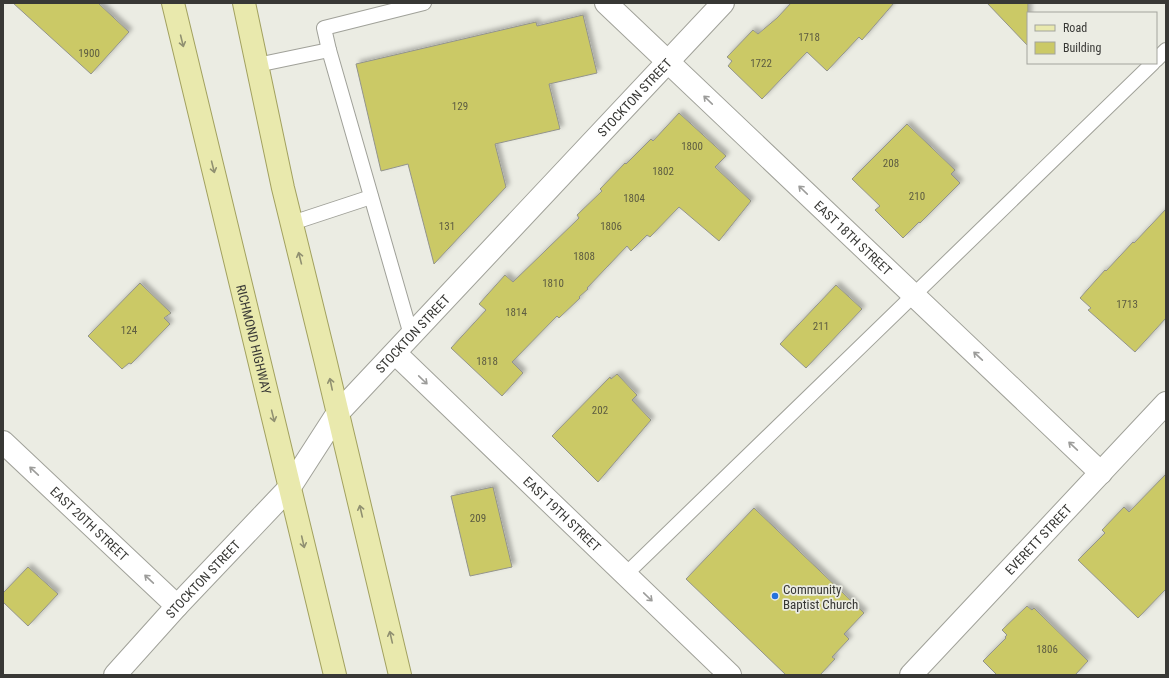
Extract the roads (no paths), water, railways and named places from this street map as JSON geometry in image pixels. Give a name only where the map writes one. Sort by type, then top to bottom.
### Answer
[{"type":"main road","name":"RICHMOND HIGHWAY","points":[[173,3],[335,675]]},
{"type":"main road","points":[[244,3],[292,223],[400,675]]},
{"type":"street","name":"EAST 18TH STREET","points":[[606,3],[1101,472]]},
{"type":"street","name":"STOCKTON STREET","points":[[115,675],[177,606],[290,487],[337,414],[723,3]]},
{"type":"street","name":"EAST 19TH STREET","points":[[395,353],[730,675]]},
{"type":"street","name":"EVERETT STREET","points":[[911,675],[1166,403]]},
{"type":"street","name":"EAST 20TH STREET","points":[[3,442],[177,606]]},
{"type":"lane","points":[[411,335],[324,28],[424,3]]},
{"type":"lane","points":[[257,65],[329,50]]},
{"type":"lane","points":[[1157,59],[1166,50]]},
{"type":"lane","points":[[625,575],[1152,64]]},
{"type":"lane","points":[[292,223],[371,197]]},
{"type":"place","name":"Community Baptist Church","points":[[775,596]]}]
